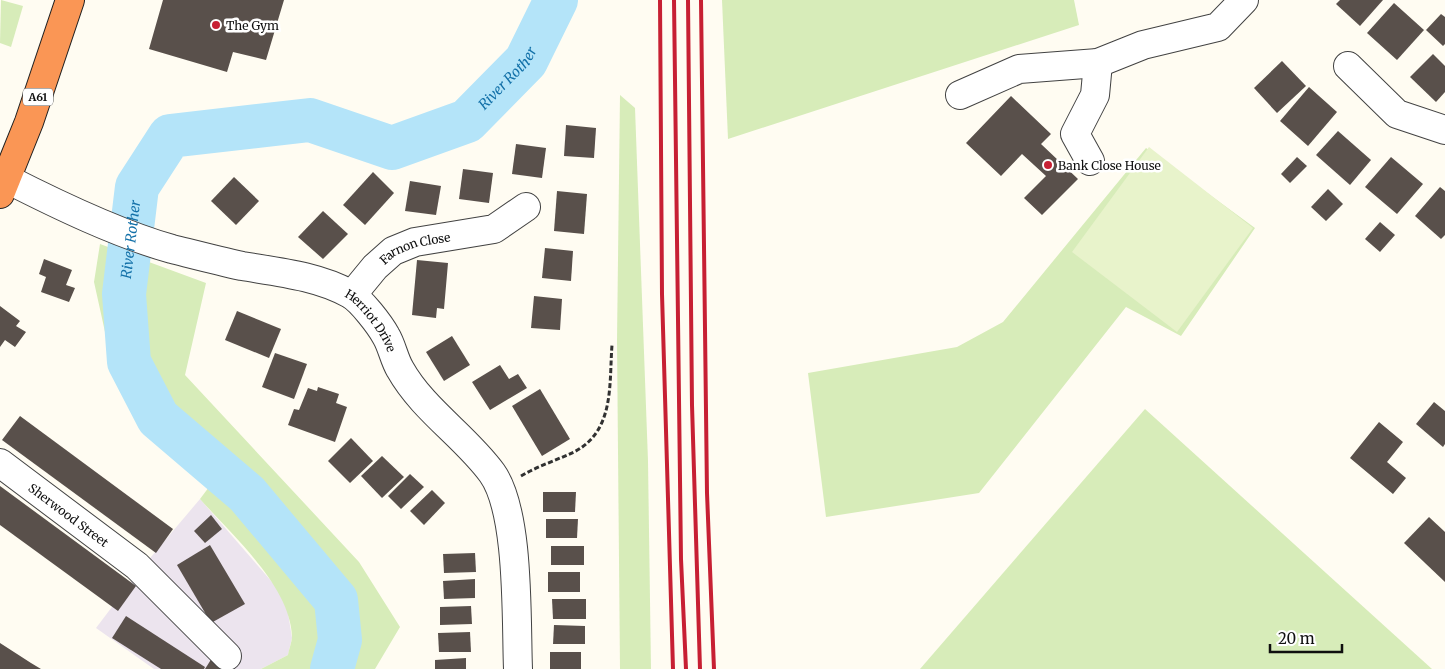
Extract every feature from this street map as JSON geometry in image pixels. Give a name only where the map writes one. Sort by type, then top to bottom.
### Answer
[{"type":"highway","name":"A61","points":[[4,187],[29,122],[70,0]]},
{"type":"street","points":[[960,96],[1019,69],[1098,63],[1143,45],[1218,27],[1244,0]]},
{"type":"street","points":[[1090,161],[1075,134],[1095,96],[1098,63]]},
{"type":"street","points":[[1348,66],[1397,114],[1445,130]]},
{"type":"street","name":"Herriot Drive","points":[[4,187],[162,246],[229,263],[298,276],[328,284],[352,295],[386,336],[400,369],[420,396],[475,452],[501,487],[509,517],[513,551],[518,669]]},
{"type":"street","name":"Farnon Close","points":[[352,295],[375,267],[393,252],[415,242],[497,238],[526,207]]},
{"type":"street","name":"Sherwood Street","points":[[0,463],[137,566],[227,656]]},
{"type":"path","points":[[501,487],[576,451],[597,434],[607,413],[612,345]]},
{"type":"shaded area","points":[[200,499],[279,590],[288,613],[292,638],[288,655],[261,669],[154,669],[96,628],[140,570]]},
{"type":"green space","points":[[1,0],[23,6],[11,47],[0,43]]},
{"type":"green space","points":[[722,0],[1074,0],[1079,25],[728,139]]},
{"type":"green space","points":[[620,95],[635,108],[648,461],[651,669],[620,669],[617,341]]},
{"type":"green space","points":[[1149,147],[1253,228],[1177,332],[1072,252]]},
{"type":"green space","points":[[1146,148],[1255,228],[1181,336],[1126,307],[979,493],[826,517],[808,373],[957,347],[1003,322]]},
{"type":"green space","points":[[100,244],[206,283],[185,375],[359,562],[400,627],[375,669],[261,669],[288,655],[292,641],[289,617],[270,580],[257,562],[200,499],[212,483],[142,421],[113,368],[94,282]]},
{"type":"green space","points":[[1145,409],[1432,669],[920,669]]},
{"type":"building","name":"The Gym","points":[[163,0],[284,0],[266,60],[233,52],[227,72],[149,49]]},
{"type":"building","points":[[1340,0],[1383,0],[1360,26],[1336,4]]},
{"type":"building","points":[[1394,3],[1424,30],[1397,60],[1367,33]]},
{"type":"building","points":[[1441,14],[1445,17],[1445,44],[1443,46],[1426,30]]},
{"type":"building","points":[[1433,54],[1445,66],[1445,92],[1436,102],[1410,77]]},
{"type":"building","points":[[1282,61],[1306,86],[1277,113],[1254,88]]},
{"type":"building","points":[[1309,87],[1337,112],[1308,146],[1280,121]]},
{"type":"building","name":"Bank Close House","points":[[1011,96],[1051,134],[1041,144],[1078,179],[1042,215],[1024,198],[1046,176],[1022,154],[1001,176],[966,143]]},
{"type":"building","points":[[566,125],[596,128],[594,158],[564,156]]},
{"type":"building","points":[[1338,131],[1371,160],[1350,185],[1316,155]]},
{"type":"building","points":[[516,144],[546,148],[542,178],[512,174]]},
{"type":"building","points":[[1297,157],[1307,166],[1290,183],[1281,174]]},
{"type":"building","points":[[1391,157],[1423,184],[1397,214],[1365,187]]},
{"type":"building","points":[[463,169],[493,173],[489,203],[459,199]]},
{"type":"building","points":[[373,172],[394,193],[365,225],[343,205]]},
{"type":"building","points":[[234,177],[259,201],[236,225],[211,201]]},
{"type":"building","points":[[410,181],[441,186],[436,215],[405,211]]},
{"type":"building","points":[[1440,187],[1445,191],[1445,235],[1441,239],[1415,216]]},
{"type":"building","points":[[1328,189],[1343,204],[1326,221],[1311,207]]},
{"type":"building","points":[[557,191],[587,194],[584,234],[554,231]]},
{"type":"building","points":[[323,211],[348,234],[323,259],[298,237]]},
{"type":"building","points":[[1380,222],[1395,235],[1380,252],[1365,239]]},
{"type":"building","points":[[545,248],[573,251],[571,281],[542,278]]},
{"type":"building","points":[[44,259],[72,270],[66,285],[75,288],[69,302],[41,292],[46,277],[39,274]]},
{"type":"building","points":[[417,260],[448,263],[444,309],[437,308],[436,318],[412,315]]},
{"type":"building","points":[[534,296],[562,299],[560,330],[531,328]]},
{"type":"building","points":[[0,306],[20,321],[16,326],[26,332],[15,347],[5,340],[0,347]]},
{"type":"building","points":[[237,311],[281,329],[269,358],[225,340]]},
{"type":"building","points":[[452,336],[470,365],[444,381],[426,352]]},
{"type":"building","points":[[275,353],[307,364],[294,399],[262,387]]},
{"type":"building","points":[[500,365],[509,379],[518,374],[527,388],[490,410],[472,382]]},
{"type":"building","points":[[318,387],[339,394],[336,403],[347,407],[335,442],[288,425],[294,409],[299,410],[308,388],[317,391]]},
{"type":"building","points":[[540,389],[570,439],[542,456],[512,406]]},
{"type":"building","points":[[1434,402],[1445,411],[1445,444],[1443,447],[1416,424]]},
{"type":"building","points":[[20,416],[173,529],[156,553],[2,440]]},
{"type":"building","points":[[1379,422],[1403,442],[1387,462],[1406,478],[1393,494],[1350,458]]},
{"type":"building","points":[[351,438],[373,461],[350,483],[328,461]]},
{"type":"building","points":[[382,456],[404,477],[382,498],[361,476]]},
{"type":"building","points":[[410,474],[424,487],[401,509],[388,496]]},
{"type":"building","points":[[0,486],[136,586],[118,611],[0,525]]},
{"type":"building","points":[[432,490],[445,503],[424,525],[410,511]]},
{"type":"building","points":[[543,492],[576,492],[575,512],[543,512]]},
{"type":"building","points":[[211,515],[222,529],[205,543],[194,531]]},
{"type":"building","points":[[1429,517],[1445,532],[1445,582],[1404,543]]},
{"type":"building","points":[[546,519],[578,519],[577,538],[546,538]]},
{"type":"building","points":[[210,545],[245,604],[211,623],[177,565]]},
{"type":"building","points":[[551,546],[584,546],[584,565],[551,565]]},
{"type":"building","points":[[475,553],[476,572],[444,573],[443,554]]},
{"type":"building","points":[[548,572],[580,572],[580,592],[548,592]]},
{"type":"building","points":[[475,579],[475,598],[444,599],[443,581]]},
{"type":"building","points":[[552,599],[586,599],[586,619],[553,619]]},
{"type":"building","points":[[471,606],[472,624],[440,625],[440,607]]},
{"type":"building","points":[[126,616],[205,667],[204,669],[161,669],[112,638]]},
{"type":"building","points":[[554,625],[585,626],[585,644],[553,644]]},
{"type":"building","points":[[470,632],[471,652],[439,652],[438,633]]},
{"type":"building","points":[[0,643],[31,663],[41,669],[0,669]]},
{"type":"building","points":[[550,652],[581,652],[581,669],[550,669]]},
{"type":"building","points":[[212,658],[230,669],[205,669]]},
{"type":"building","points":[[466,658],[466,669],[435,669],[435,660]]},
{"type":"waterway","name":"River Rother","points":[[332,669],[340,640],[336,600],[247,494],[158,418],[129,362],[124,294],[137,187],[170,136],[310,120],[392,148],[467,121],[526,61],[556,0]]},
{"type":"railway","points":[[660,0],[662,294],[673,669]]},
{"type":"railway","points":[[674,0],[681,559],[686,669]]},
{"type":"railway","points":[[688,0],[692,405],[700,669]]},
{"type":"railway","points":[[701,0],[707,493],[714,669]]},
{"type":"place","name":"The Gym","points":[[216,25]]},
{"type":"place","name":"Bank Close House","points":[[1048,165]]}]
